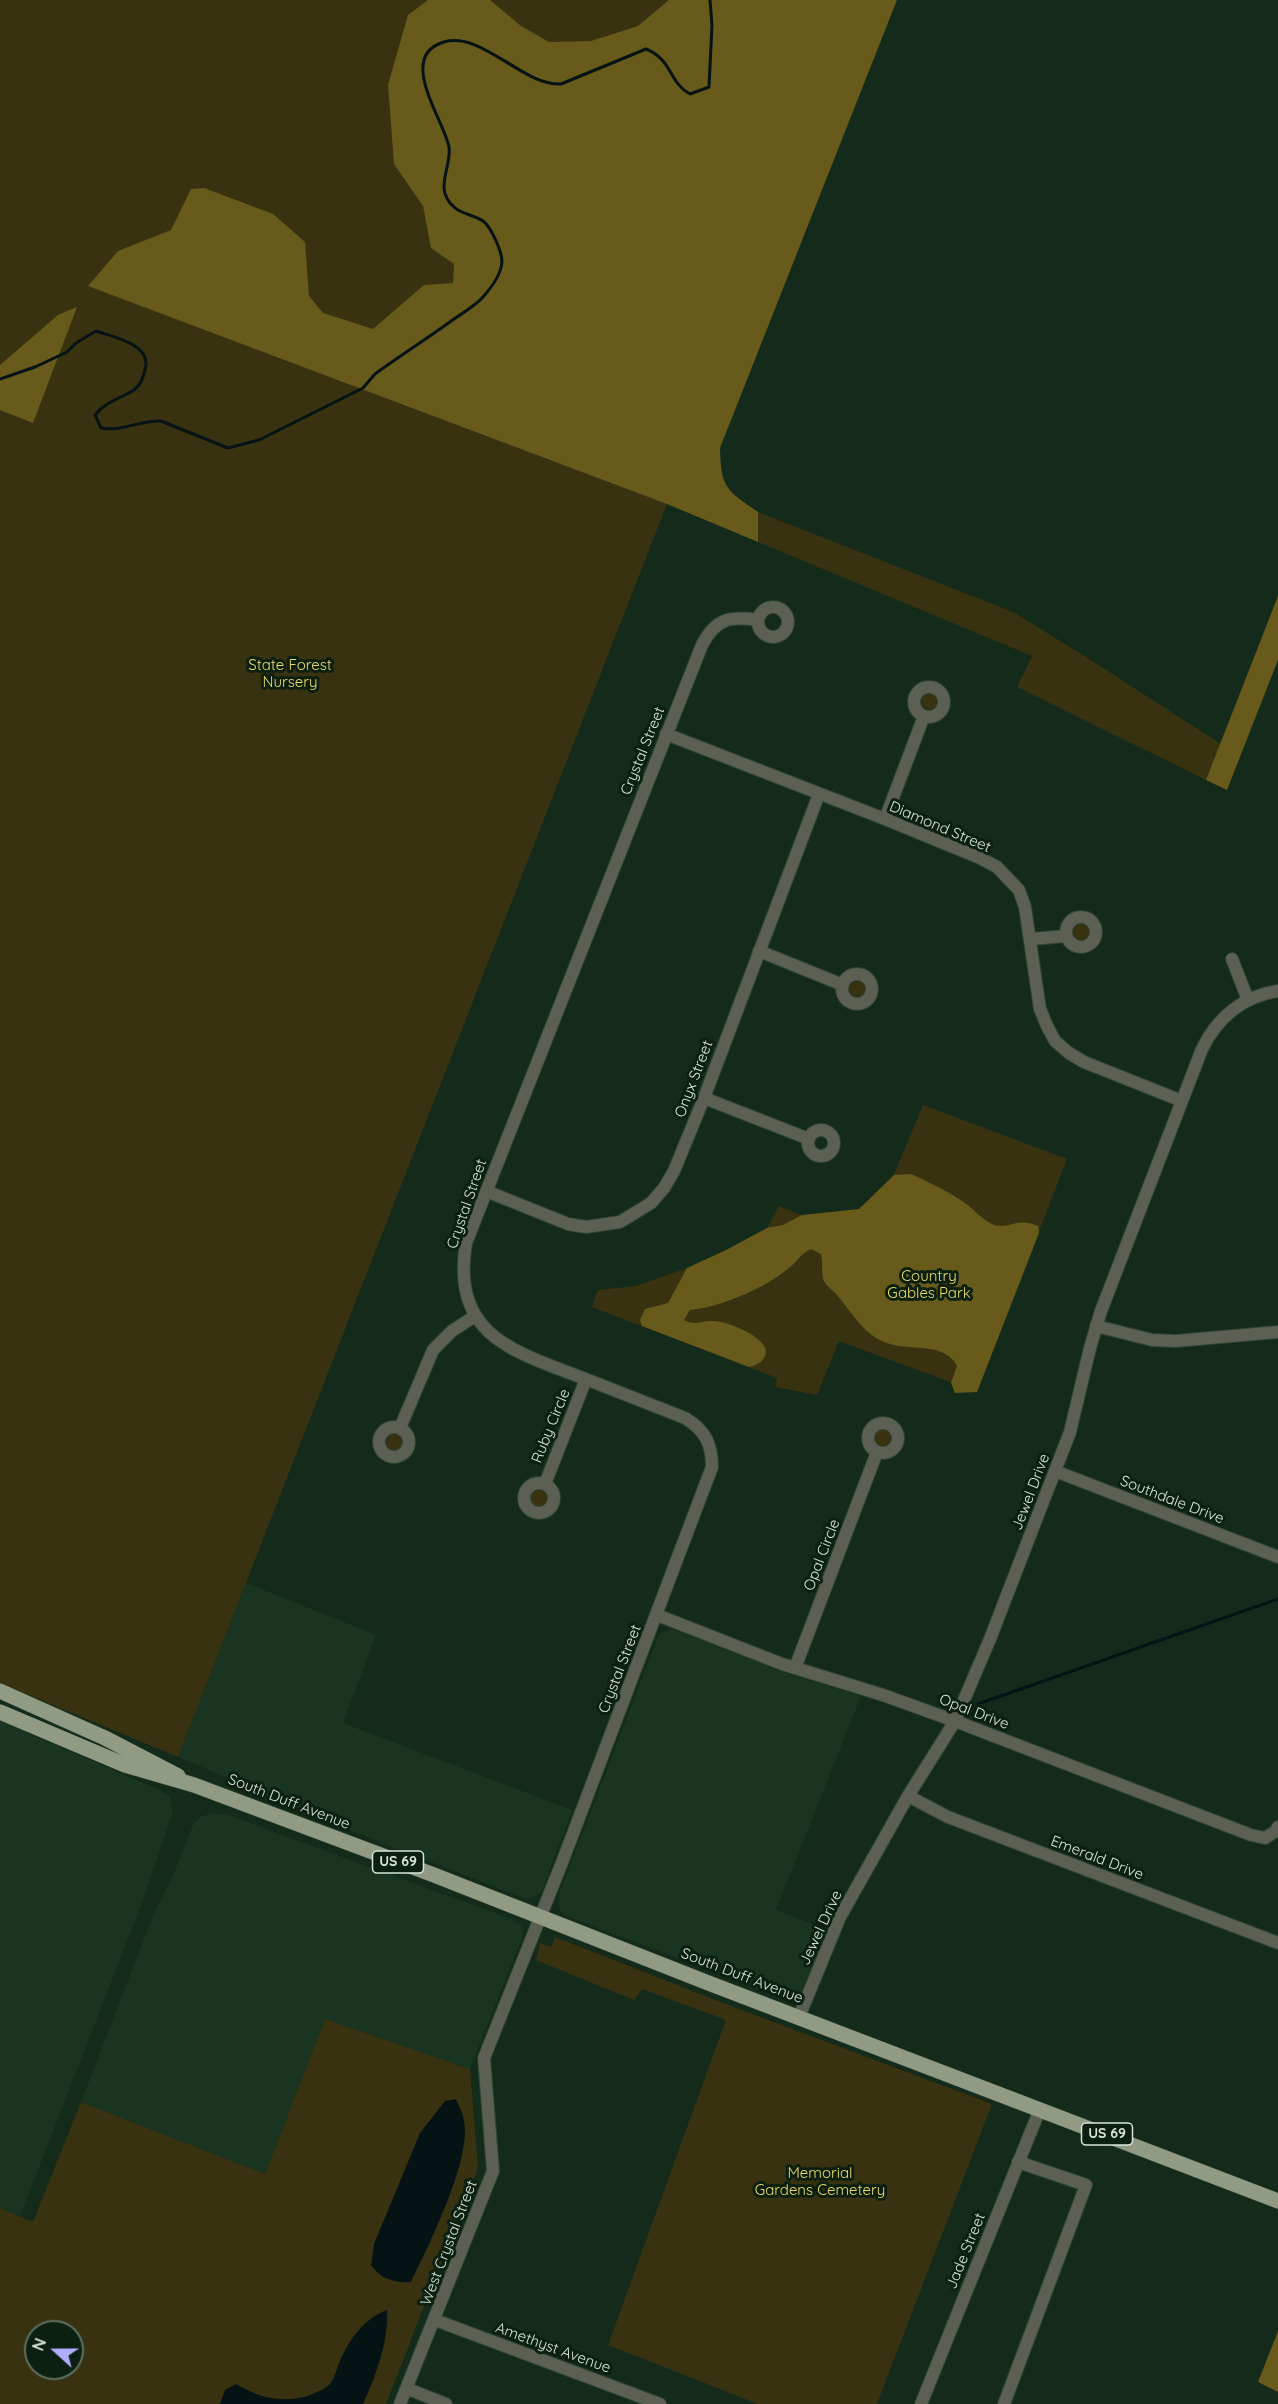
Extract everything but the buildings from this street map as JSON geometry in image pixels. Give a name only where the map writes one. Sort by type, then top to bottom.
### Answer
[{"type":"main road","name":"South Duff Avenue","points":[[0,1691],[160,1764],[194,1785]]},
{"type":"main road","name":"South Duff Avenue","points":[[0,1712],[125,1765],[194,1785],[434,1875],[1278,2201]]},
{"type":"street","name":"Crystal Street","points":[[541,1918],[708,1481],[712,1467],[709,1442],[702,1431],[685,1418],[519,1354],[505,1346],[475,1316],[464,1285],[462,1265],[466,1243],[486,1191],[666,734],[708,634],[716,625],[732,618],[758,620]]},
{"type":"street","points":[[885,819],[924,716]]},
{"type":"street","name":"Diamond Street","points":[[666,734],[885,819],[997,867],[1019,890],[1025,907],[1041,1009],[1055,1041],[1084,1062],[1182,1101]]},
{"type":"street","name":"Onyx Street","points":[[486,1191],[568,1224],[586,1227],[620,1222],[651,1203],[664,1188],[674,1171],[704,1098],[819,794]]},
{"type":"street","points":[[1031,939],[1066,936]]},
{"type":"street","points":[[759,951],[843,985]]},
{"type":"street","points":[[1232,959],[1248,1000]]},
{"type":"street","name":"Jewel Drive","points":[[799,2017],[840,1917],[908,1796],[955,1720],[990,1639],[1070,1432],[1096,1326],[1212,1029],[1248,1000],[1278,991]]},
{"type":"street","points":[[704,1098],[809,1139]]},
{"type":"street","points":[[400,1428],[432,1350],[452,1331],[475,1316]]},
{"type":"street","points":[[1096,1326],[1152,1340],[1176,1341],[1278,1332]]},
{"type":"street","name":"Ruby Circle","points":[[545,1484],[586,1380]]},
{"type":"street","name":"Opal Circle","points":[[795,1668],[877,1452]]},
{"type":"street","name":"Southdale Drive","points":[[1055,1471],[1278,1557]]},
{"type":"street","name":"Opal Drive","points":[[657,1615],[795,1668],[955,1720],[1251,1835],[1265,1838],[1277,1829]]},
{"type":"street","name":"Emerald Drive","points":[[908,1796],[948,1817],[1278,1943]]},
{"type":"street","name":"West Crystal Street","points":[[400,2404],[408,2389],[493,2171],[484,2058],[541,1918]]},
{"type":"street","name":"Jade Street","points":[[921,2404],[1040,2109]]},
{"type":"street","points":[[1004,2404],[1086,2185],[1018,2162]]},
{"type":"street","name":"Amethyst Avenue","points":[[435,2320],[660,2404]]},
{"type":"street","points":[[408,2389],[446,2404]]},
{"type":"shaded area","points":[[246,1583],[376,1635],[343,1723],[572,1810],[542,1891],[526,1899],[372,1839],[178,1757]]},
{"type":"shaded area","points":[[672,1629],[785,1673],[861,1696],[776,1910],[828,1930],[801,1993],[795,2000],[780,1997],[564,1915],[560,1910],[559,1894],[656,1642],[660,1633]]},
{"type":"shaded area","points":[[0,1721],[160,1790],[170,1797],[173,1812],[142,1903],[20,2216],[0,2208]]},
{"type":"shaded area","points":[[212,1813],[228,1815],[514,1920],[522,1926],[523,1931],[470,2069],[325,2019],[265,2174],[81,2102],[154,1913],[172,1878],[193,1825],[200,1817]]},
{"type":"shaded area","points":[[456,2099],[463,2118],[465,2137],[447,2203],[411,2282],[388,2279],[379,2274],[371,2265],[374,2244],[420,2133],[445,2101]]},
{"type":"shaded area","points":[[387,2310],[386,2333],[381,2358],[363,2404],[220,2404],[225,2390],[236,2384],[263,2396],[281,2399],[300,2398],[323,2389],[331,2382],[352,2338],[371,2319]]},
{"type":"green space","name":"State Forest Nursery","points":[[0,0],[710,0],[838,43],[667,504],[178,1757],[0,1683]]},
{"type":"green space","points":[[428,0],[490,0],[521,26],[549,42],[591,41],[638,26],[669,0],[897,0],[720,448],[722,472],[727,487],[758,512],[758,542],[667,504],[88,286],[118,251],[171,230],[191,189],[204,188],[273,214],[305,242],[309,296],[323,313],[373,329],[424,285],[453,283],[454,264],[431,248],[423,206],[394,164],[388,85],[408,15]]},
{"type":"green space","points":[[77,307],[33,423],[0,410],[0,365],[58,315]]},
{"type":"green space","points":[[758,512],[1013,612],[1221,744],[1206,780],[1017,687],[1032,656],[758,542]]},
{"type":"green space","points":[[1278,596],[1278,660],[1227,790],[1206,780]]},
{"type":"green space","points":[[930,692],[936,695],[939,701],[936,707],[930,710],[924,707],[921,701],[924,695]]},
{"type":"green space","points":[[1081,924],[1087,927],[1090,933],[1087,939],[1081,942],[1075,939],[1072,933],[1075,927]]},
{"type":"green space","points":[[858,981],[864,984],[867,990],[864,996],[858,999],[852,996],[849,990],[852,984]]},
{"type":"green space","name":"Country Gables Park","points":[[923,1105],[1067,1159],[977,1392],[839,1341],[817,1395],[776,1387],[777,1378],[592,1307],[598,1290],[636,1286],[687,1268],[709,1291],[750,1260],[779,1206],[829,1226],[875,1220]]},
{"type":"green space","points":[[911,1174],[956,1197],[992,1224],[1003,1226],[1024,1222],[1038,1226],[1039,1233],[977,1392],[955,1393],[951,1383],[957,1366],[945,1353],[890,1344],[881,1341],[866,1330],[825,1283],[821,1254],[811,1249],[769,1282],[729,1301],[690,1310],[684,1320],[695,1323],[718,1321],[745,1331],[765,1347],[764,1359],[757,1364],[749,1367],[642,1326],[640,1320],[645,1309],[668,1303],[687,1268],[767,1228],[783,1225],[802,1215],[859,1209],[894,1175]]},
{"type":"green space","points":[[883,1429],[889,1432],[892,1438],[889,1444],[883,1447],[877,1444],[874,1438],[877,1432]]},
{"type":"green space","points":[[395,1433],[401,1436],[404,1442],[401,1448],[395,1451],[389,1448],[386,1442],[389,1436]]},
{"type":"green space","points":[[539,1489],[545,1492],[548,1498],[545,1504],[539,1507],[533,1504],[530,1498],[533,1492]]},
{"type":"green space","name":"Memorial Gardens Cemetery","points":[[555,1937],[992,2104],[877,2404],[758,2404],[608,2345],[726,2020],[642,1989],[634,2000],[536,1960],[540,1943],[551,1947]]},
{"type":"green space","points":[[325,2019],[470,2069],[478,2168],[386,2404],[0,2404],[0,2208],[33,2222],[81,2102],[265,2174]]},
{"type":"green space","points":[[1278,2331],[1278,2392],[1258,2382]]},
{"type":"waterway","points":[[0,379],[35,367],[67,352],[76,343],[96,331],[130,343],[143,354],[146,361],[145,370],[136,388],[108,403],[95,415],[101,428],[109,429],[161,421],[228,448],[259,440],[363,388],[375,374],[483,297],[498,276],[502,262],[493,234],[486,224],[457,209],[445,193],[449,147],[423,74],[424,61],[430,49],[444,42],[458,41],[473,44],[532,77],[561,84],[646,49],[661,59],[678,83],[690,94],[709,87],[712,25],[710,0]]},
{"type":"waterway","points":[[978,1704],[1278,1599]]}]
